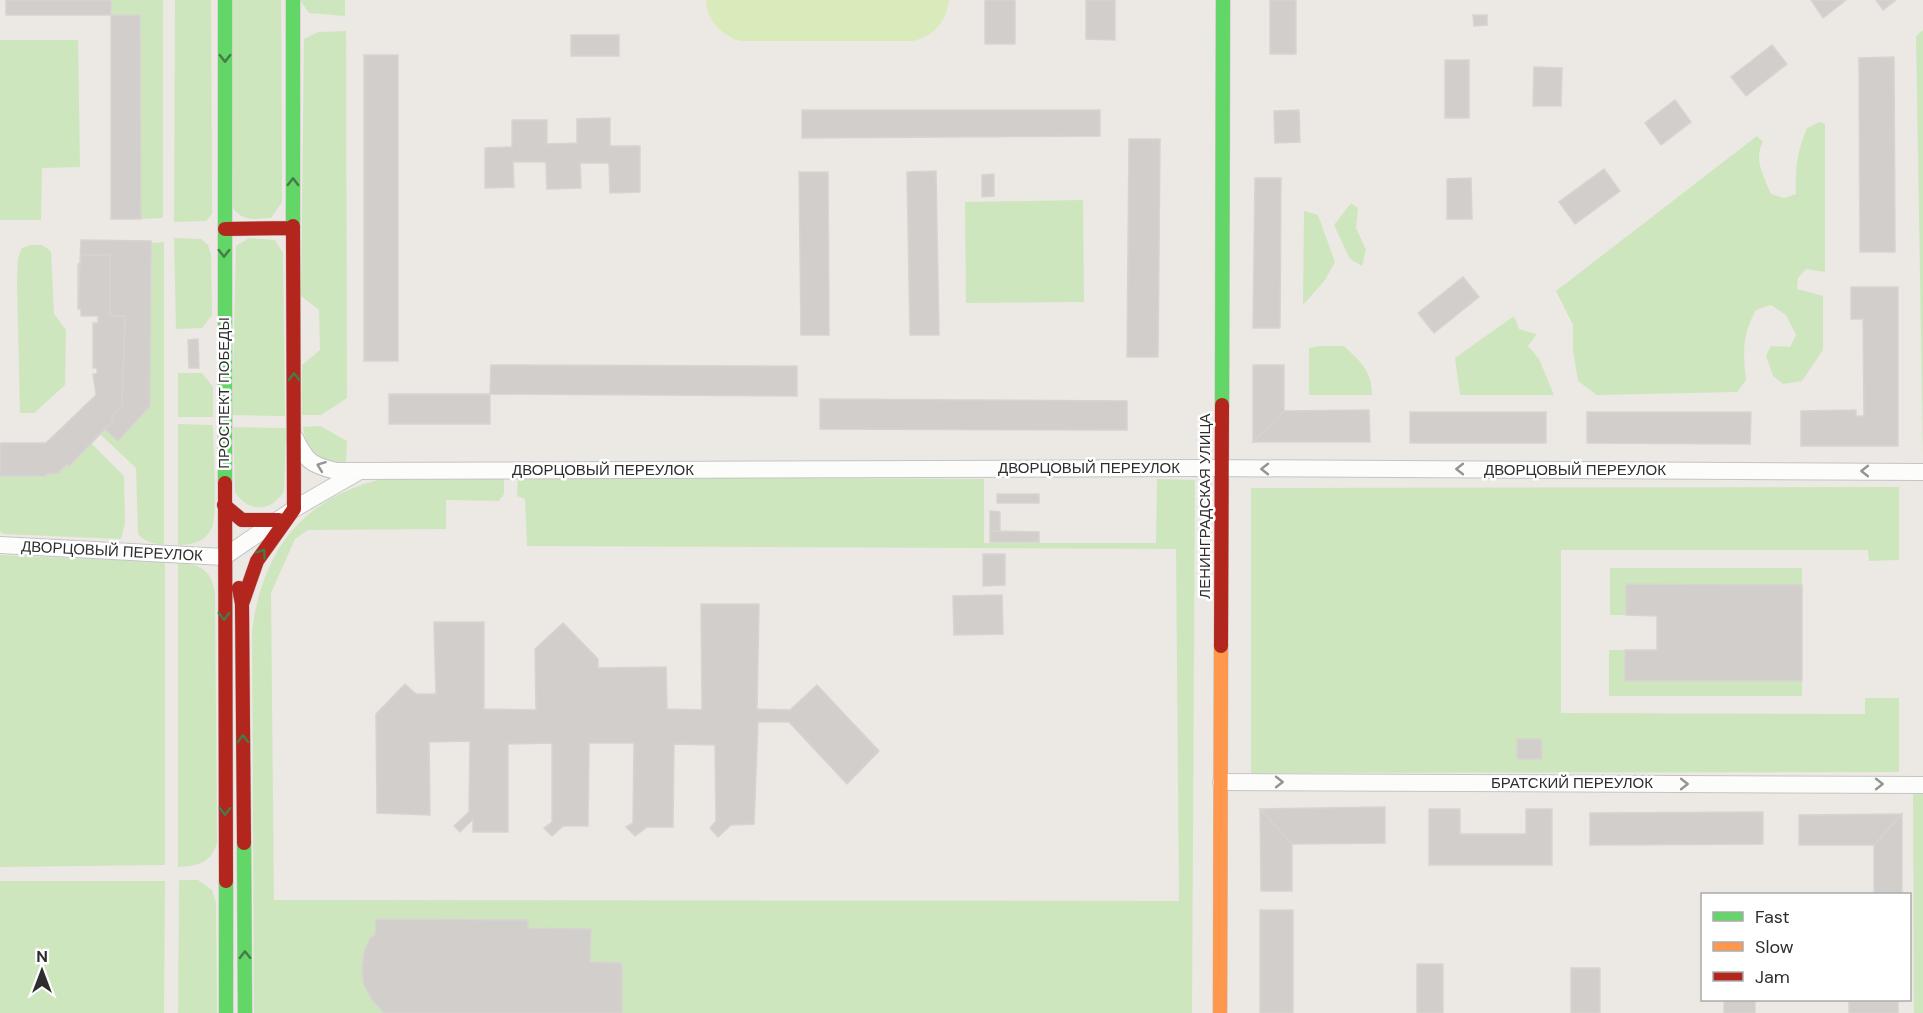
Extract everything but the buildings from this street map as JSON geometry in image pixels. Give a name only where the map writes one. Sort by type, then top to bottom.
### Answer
[{"type":"main road","name":"ПРОСПЕКТ ПОБЕДЫ","points":[[225,0],[226,1013]]},
{"type":"main road","points":[[293,0],[294,509]]},
{"type":"main road","name":"ЛЕНИНГРАДСКАЯ УЛИЦА","points":[[1220,1013],[1223,0]]},
{"type":"main road","points":[[225,229],[293,228]]},
{"type":"main road","points":[[224,505],[233,516],[250,523],[279,520]]},
{"type":"main road","name":"ПРОСПЕКТ ПОБЕДЫ","points":[[242,604],[257,561],[294,509]]},
{"type":"main road","name":"ПРОСПЕКТ ПОБЕДЫ","points":[[224,557],[237,576],[242,604],[245,1013]]},
{"type":"main road","points":[[226,873],[244,874]]},
{"type":"street","name":"ДВОРЦОВЫЙ ПЕРЕУЛОК","points":[[294,435],[304,457],[318,467],[336,471],[1221,468],[1923,472]]},
{"type":"street","name":"ДВОРЦОВЫЙ ПЕРЕУЛОК","points":[[294,509],[363,470]]},
{"type":"street","points":[[224,557],[294,509]]},
{"type":"street","name":"ДВОРЦОВЫЙ ПЕРЕУЛОК","points":[[0,545],[224,557]]},
{"type":"street","name":"БРАТСКИЙ ПЕРЕУЛОК","points":[[1221,782],[1923,785]]},
{"type":"green space","points":[[111,0],[163,0],[163,218],[141,219],[140,16],[111,15]]},
{"type":"green space","points":[[175,0],[211,0],[212,214],[206,221],[174,222]]},
{"type":"green space","points":[[231,0],[281,0],[282,202],[271,218],[245,218],[233,208]]},
{"type":"green space","points":[[300,0],[345,0],[345,16],[309,13]]},
{"type":"green space","points":[[706,0],[949,0],[945,15],[938,26],[927,35],[913,41],[740,41],[727,35],[716,26],[709,14]]},
{"type":"green space","points":[[1923,30],[1923,455],[1916,36]]},
{"type":"green space","points":[[346,31],[347,398],[321,415],[302,415],[302,365],[320,350],[319,310],[301,296],[304,39],[318,32]]},
{"type":"green space","points":[[0,40],[78,40],[80,167],[42,168],[41,220],[0,220]]},
{"type":"green space","points":[[1820,122],[1825,124],[1825,272],[1806,269],[1798,278],[1797,289],[1823,296],[1823,350],[1802,381],[1783,384],[1773,376],[1766,356],[1771,346],[1790,347],[1796,335],[1786,315],[1771,305],[1756,310],[1751,319],[1745,344],[1746,380],[1737,392],[1597,395],[1578,381],[1573,350],[1573,325],[1556,291],[1757,136],[1763,142],[1759,161],[1771,194],[1784,198],[1796,194],[1797,161],[1804,136],[1807,128]]},
{"type":"green space","points":[[1083,200],[1084,302],[966,303],[965,202]]},
{"type":"green space","points":[[1351,203],[1358,208],[1356,228],[1366,250],[1362,266],[1350,259],[1334,225]]},
{"type":"green space","points":[[1304,211],[1318,215],[1335,262],[1325,280],[1303,305]]},
{"type":"green space","points":[[174,238],[201,239],[208,245],[211,254],[212,315],[202,328],[176,329]]},
{"type":"green space","points":[[249,238],[275,240],[283,253],[285,416],[232,415],[236,246]]},
{"type":"green space","points":[[164,242],[164,544],[160,544],[143,539],[138,534],[136,468],[100,434],[105,429],[118,441],[151,243]]},
{"type":"green space","points":[[42,245],[51,251],[54,314],[66,330],[65,385],[34,413],[20,413],[18,258],[22,248]]},
{"type":"green space","points":[[1514,316],[1519,329],[1537,334],[1528,346],[1539,359],[1554,395],[1460,395],[1455,358]]},
{"type":"green space","points":[[1344,346],[1368,373],[1372,395],[1309,395],[1309,348]]},
{"type":"green space","points":[[178,373],[202,373],[213,387],[213,417],[178,417]]},
{"type":"green space","points":[[178,424],[213,425],[215,494],[214,519],[209,532],[198,542],[178,545]]},
{"type":"green space","points":[[320,426],[347,441],[346,463],[329,461],[311,449],[303,427]]},
{"type":"green space","points":[[233,427],[286,428],[284,491],[279,498],[267,506],[246,504],[235,492]]},
{"type":"green space","points":[[91,443],[124,476],[125,523],[121,539],[3,534],[0,531],[0,476],[46,476],[46,474],[58,473]]},
{"type":"green space","points":[[399,475],[504,476],[504,494],[499,501],[446,500],[446,529],[308,530],[295,539],[271,593],[274,900],[1179,901],[1176,549],[527,546],[525,499],[517,496],[518,477],[984,479],[984,543],[1156,543],[1157,479],[1195,480],[1192,1013],[254,1013],[252,631],[258,599],[280,547],[297,526],[317,508],[340,494],[368,483]]},
{"type":"green space","points":[[1899,487],[1899,560],[1869,561],[1868,550],[1561,550],[1561,713],[1865,714],[1865,698],[1899,698],[1899,772],[1251,773],[1251,488]]},
{"type":"green space","points":[[0,555],[165,562],[165,865],[0,867]]},
{"type":"green space","points":[[178,563],[203,569],[210,578],[215,592],[217,843],[211,855],[203,862],[178,867]]},
{"type":"green space","points":[[1610,568],[1802,568],[1802,585],[1626,584],[1626,615],[1610,615]]},
{"type":"green space","points":[[1609,650],[1625,650],[1625,681],[1802,681],[1802,696],[1609,696]]},
{"type":"green space","points":[[1913,794],[1923,794],[1923,1013],[1914,1013]]},
{"type":"green space","points":[[179,880],[198,880],[212,890],[216,903],[217,1013],[178,1013]]},
{"type":"green space","points":[[0,881],[165,881],[164,1013],[0,1013]]},
{"type":"traffic: fast","points":[[225,0],[225,483]]},
{"type":"traffic: fast","points":[[293,0],[293,226]]},
{"type":"traffic: fast","points":[[1222,405],[1223,0]]},
{"type":"traffic: fast","points":[[244,843],[245,1013]]},
{"type":"traffic: fast","points":[[226,881],[226,1013]]},
{"type":"traffic: slow","points":[[1220,1013],[1221,646]]},
{"type":"traffic: jam","points":[[242,604],[257,561],[294,509],[293,226]]},
{"type":"traffic: jam","points":[[225,229],[293,228]]},
{"type":"traffic: jam","points":[[1221,646],[1222,405]]},
{"type":"traffic: jam","points":[[225,483],[226,881]]},
{"type":"traffic: jam","points":[[224,505],[242,520],[279,520]]},
{"type":"traffic: jam","points":[[239,588],[242,604],[244,843]]}]
